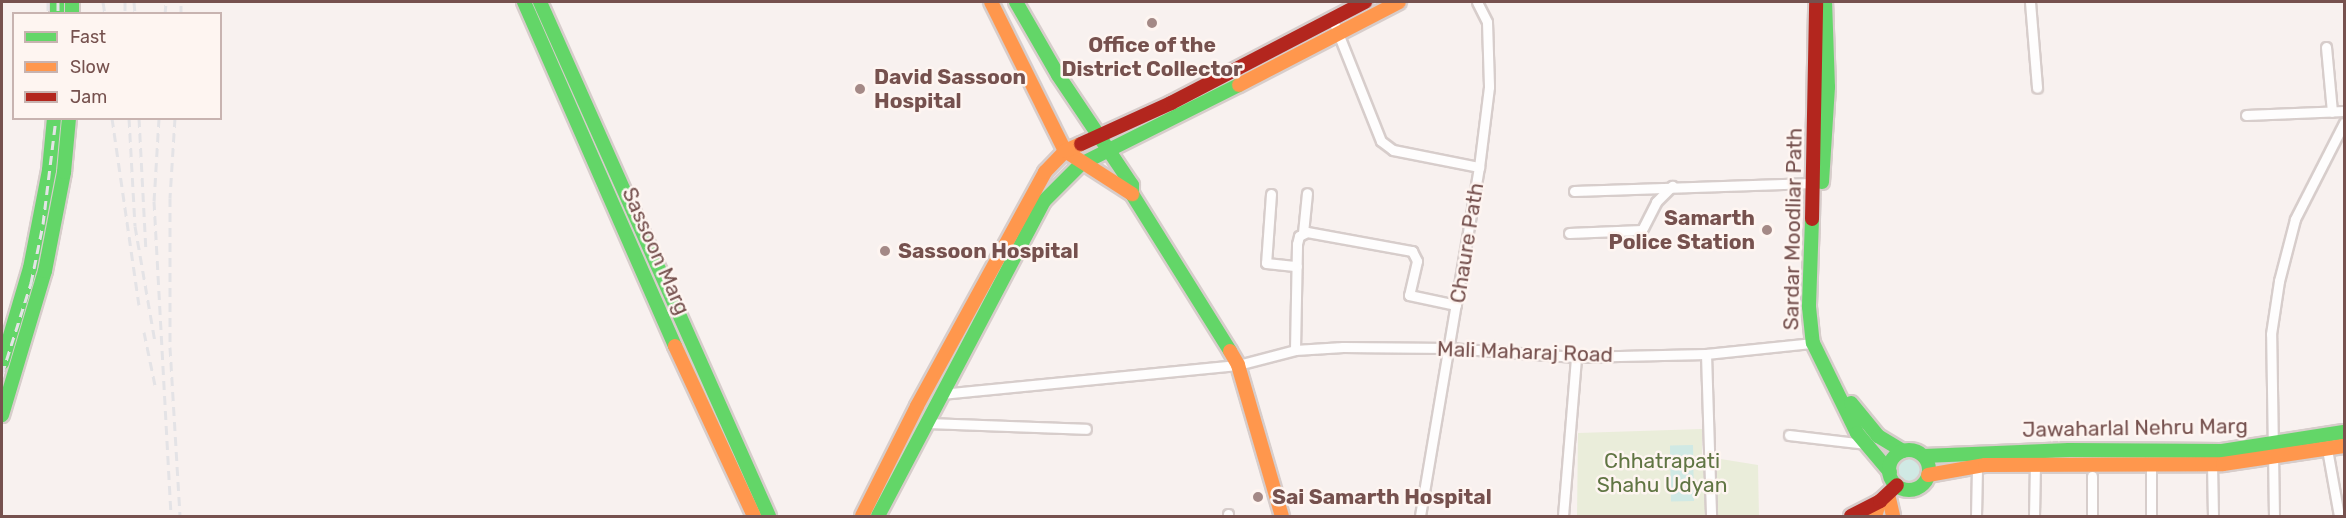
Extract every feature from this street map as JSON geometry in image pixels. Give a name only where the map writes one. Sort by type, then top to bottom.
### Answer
[{"type":"main road","name":"Sassoon Marg","points":[[524,2],[724,458],[754,516]]},
{"type":"main road","name":"Sassoon Marg","points":[[540,2],[735,447],[769,516]]},
{"type":"main road","points":[[991,2],[1065,151],[1081,164],[1132,194],[1238,365],[1281,516]]},
{"type":"main road","points":[[1016,2],[1058,75],[1132,185],[1132,194]]},
{"type":"main road","points":[[862,516],[1029,196],[1065,151],[1098,134],[1171,103],[1365,2]]},
{"type":"main road","points":[[878,516],[939,394],[1044,201],[1081,164],[1109,148],[1177,117],[1338,31],[1399,2]]},
{"type":"main road","name":"Sardar Moodliar Path","points":[[1816,2],[1809,307],[1813,343],[1854,416],[1878,436],[1903,451]]},
{"type":"main road","name":"Sardar Moodliar Path","points":[[1825,2],[1828,87],[1815,315],[1836,379],[1854,416],[1859,443],[1890,472],[1888,494]]},
{"type":"main road","points":[[2,363],[30,268],[49,170],[54,120]]},
{"type":"main road","points":[[2,415],[45,271],[64,172],[69,120]]},
{"type":"main road","name":"Jawaharlal Nehru Marg","points":[[1888,494],[1915,488],[1928,475],[1977,467],[2035,464],[2212,464],[2274,451],[2344,432]]},
{"type":"main road","name":"Jawaharlal Nehru Marg","points":[[1903,451],[1924,456],[2069,450],[2274,451],[2344,446]]},
{"type":"main road","points":[[1890,472],[1894,457],[1903,451]]},
{"type":"main road","points":[[1924,456],[1928,475]]},
{"type":"main road","points":[[1851,516],[1888,494]]},
{"type":"main road","points":[[1875,516],[1888,494]]},
{"type":"main road","points":[[1888,494],[1893,516]]},
{"type":"street","points":[[1477,2],[1487,22],[1489,87],[1479,166]]},
{"type":"street","points":[[2030,2],[2037,88]]},
{"type":"street","name":"Chaure Path","points":[[1332,18],[1381,141],[1393,150],[1479,166],[1420,516]]},
{"type":"street","points":[[2326,47],[2332,112]]},
{"type":"street","points":[[2247,114],[2344,111]]},
{"type":"street","points":[[2274,516],[2271,334],[2279,281],[2295,219],[2344,123]]},
{"type":"street","points":[[1574,191],[1813,183]]},
{"type":"street","points":[[1569,233],[1642,230],[1656,202],[1672,186]]},
{"type":"street","points":[[1295,350],[1297,244],[1303,233],[1306,193]]},
{"type":"street","points":[[1271,194],[1266,263],[1296,266]]},
{"type":"street","points":[[1303,233],[1412,251],[1417,261],[1409,296],[1456,305]]},
{"type":"street","name":"Mali Maharaj Road","points":[[939,394],[1238,365],[1295,350],[1449,348],[1576,357],[1706,354],[1813,343]]},
{"type":"street","points":[[1706,354],[1711,516]]},
{"type":"street","points":[[1563,516],[1576,357]]},
{"type":"street","points":[[925,423],[1086,429]]},
{"type":"street","points":[[1789,435],[1859,443]]},
{"type":"street","points":[[2327,449],[2339,516]]},
{"type":"street","points":[[2034,516],[2035,464]]},
{"type":"street","points":[[2151,464],[2151,516]]},
{"type":"street","points":[[2212,464],[2213,516]]},
{"type":"street","points":[[1976,516],[1977,467]]},
{"type":"street","points":[[2092,476],[2092,516]]},
{"type":"green space","name":"Chhatrapati Shahu Udyan","points":[[1702,429],[1702,456],[1758,465],[1759,516],[1577,516],[1578,433]]},
{"type":"water","points":[[1670,445],[1693,445],[1694,501],[1671,501]]},
{"type":"water","points":[[1909,459],[1917,462],[1920,470],[1917,478],[1909,481],[1901,478],[1898,470],[1901,462]]},
{"type":"railway","points":[[48,2],[48,12]]},
{"type":"railway","points":[[58,2],[58,12]]},
{"type":"railway","points":[[103,2],[105,12]]},
{"type":"railway","points":[[125,2],[125,12]]},
{"type":"railway","points":[[134,2],[135,12]]},
{"type":"railway","points":[[165,12],[166,2]]},
{"type":"railway","points":[[181,2],[181,12]]},
{"type":"railway","points":[[2,374],[31,283],[43,224],[56,120]]},
{"type":"railway","points":[[112,120],[139,305]]},
{"type":"railway","points":[[129,120],[135,226],[155,342]]},
{"type":"railway","points":[[139,120],[146,252]]},
{"type":"railway","points":[[159,120],[154,201],[171,516]]},
{"type":"railway","points":[[175,120],[170,198],[170,347],[180,516]]},
{"type":"railway","points":[[144,332],[155,385]]},
{"type":"traffic: fast","points":[[57,2],[57,12]]},
{"type":"traffic: fast","points":[[72,2],[72,12]]},
{"type":"traffic: fast","points":[[524,2],[675,346]]},
{"type":"traffic: fast","points":[[540,2],[769,516]]},
{"type":"traffic: fast","points":[[1016,2],[1058,75],[1132,185],[1132,194],[1230,351]]},
{"type":"traffic: fast","points":[[1822,182],[1828,87],[1825,2]]},
{"type":"traffic: fast","points":[[878,516],[1044,201],[1081,164],[1239,85]]},
{"type":"traffic: fast","points":[[2,363],[30,268],[49,170],[54,120]]},
{"type":"traffic: fast","points":[[2,415],[45,271],[64,172],[69,120]]},
{"type":"traffic: fast","points":[[1812,219],[1809,307],[1813,343],[1857,433],[1890,472]]},
{"type":"traffic: fast","points":[[1851,403],[1878,436],[1903,451]]},
{"type":"traffic: fast","points":[[1924,456],[2069,450],[2222,451],[2344,432]]},
{"type":"traffic: fast","points":[[1909,450],[1923,456],[1929,470],[1923,484],[1909,490],[1895,484],[1889,470],[1895,456],[1909,450]]},
{"type":"traffic: slow","points":[[991,2],[1065,151],[1132,194]]},
{"type":"traffic: slow","points":[[1239,85],[1399,2]]},
{"type":"traffic: slow","points":[[862,516],[917,406],[1045,172],[1065,151],[1081,144]]},
{"type":"traffic: slow","points":[[675,346],[754,516]]},
{"type":"traffic: slow","points":[[1230,351],[1238,365],[1282,516]]},
{"type":"traffic: slow","points":[[1928,475],[1985,465],[2223,464],[2344,446]]},
{"type":"traffic: slow","points":[[1888,494],[1893,516]]},
{"type":"traffic: slow","points":[[1875,516],[1880,501]]},
{"type":"traffic: jam","points":[[1081,144],[1171,103],[1365,2]]},
{"type":"traffic: jam","points":[[1812,219],[1816,2]]},
{"type":"traffic: jam","points":[[1851,516],[1880,501],[1897,485]]},
{"type":"place","name":"Office of the District Collector","points":[[1152,23]]},
{"type":"place","name":"David Sassoon Hospital","points":[[860,89]]},
{"type":"place","name":"Samarth Police Station","points":[[1767,230]]},
{"type":"place","name":"Sassoon Hospital","points":[[885,251]]},
{"type":"place","name":"Sai Samarth Hospital","points":[[1258,497]]}]
